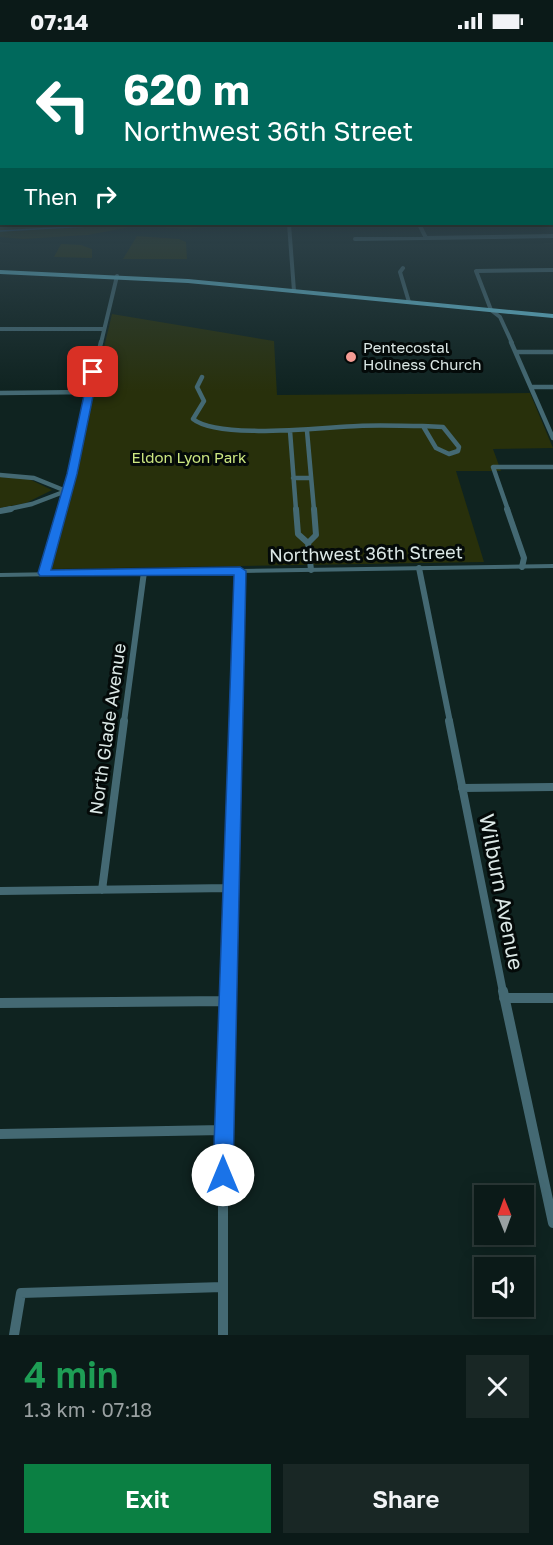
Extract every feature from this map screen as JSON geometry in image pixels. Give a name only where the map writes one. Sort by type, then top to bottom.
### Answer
[{"type":"highway","points":[[0,272],[6,276],[116,279],[293,294],[553,322]]},
{"type":"highway","points":[[347,299],[409,302],[553,316]]},
{"type":"street","points":[[292,271],[293,294]]},
{"type":"street","points":[[400,271],[409,302]]},
{"type":"street","points":[[476,271],[491,310],[501,317],[553,438]]},
{"type":"street","points":[[44,573],[66,491],[116,279]]},
{"type":"street","points":[[0,329],[103,329]]},
{"type":"street","points":[[516,352],[553,352]]},
{"type":"street","points":[[202,377],[197,387],[204,401],[194,419],[199,424],[239,430],[290,431],[357,426],[423,426],[443,428],[458,446],[458,451],[449,454],[436,448],[423,426]]},
{"type":"street","points":[[532,387],[553,387]]},
{"type":"street","points":[[0,393],[89,392]]},
{"type":"street","points":[[290,431],[298,534],[308,543],[311,570]]},
{"type":"street","points":[[307,431],[316,535],[308,543]]},
{"type":"street","points":[[522,567],[524,558],[493,467],[553,466]]},
{"type":"street","points":[[0,475],[34,478],[66,491]]},
{"type":"street","points":[[293,478],[311,478]]},
{"type":"street","points":[[0,511],[32,504],[66,491]]},
{"type":"street","name":"Northwest 36th Street","points":[[0,576],[44,573],[553,566]]},
{"type":"street","name":"Wilburn Avenue","points":[[419,568],[504,998],[553,1223]]},
{"type":"street","points":[[223,1335],[223,1130],[240,571]]},
{"type":"street","name":"North Glade Avenue","points":[[102,890],[144,572]]},
{"type":"street","points":[[462,788],[553,787]]},
{"type":"street","points":[[0,891],[231,888]]},
{"type":"street","points":[[504,998],[553,998]]},
{"type":"street","points":[[0,1003],[228,1001]]},
{"type":"street","points":[[0,1134],[223,1130]]},
{"type":"street","points":[[14,1335],[21,1293],[223,1287]]},
{"type":"green space","name":"Eldon Lyon Park","points":[[112,314],[274,341],[277,395],[530,393],[553,448],[493,449],[501,471],[456,471],[484,562],[51,569]]},
{"type":"green space","points":[[0,477],[29,479],[52,490],[26,503],[0,508]]},
{"type":"place","name":"Pentecostal Holiness Church","points":[[351,357]]},
{"type":"route","points":[[93,372],[72,474],[44,573],[240,571],[223,1175]]}]
